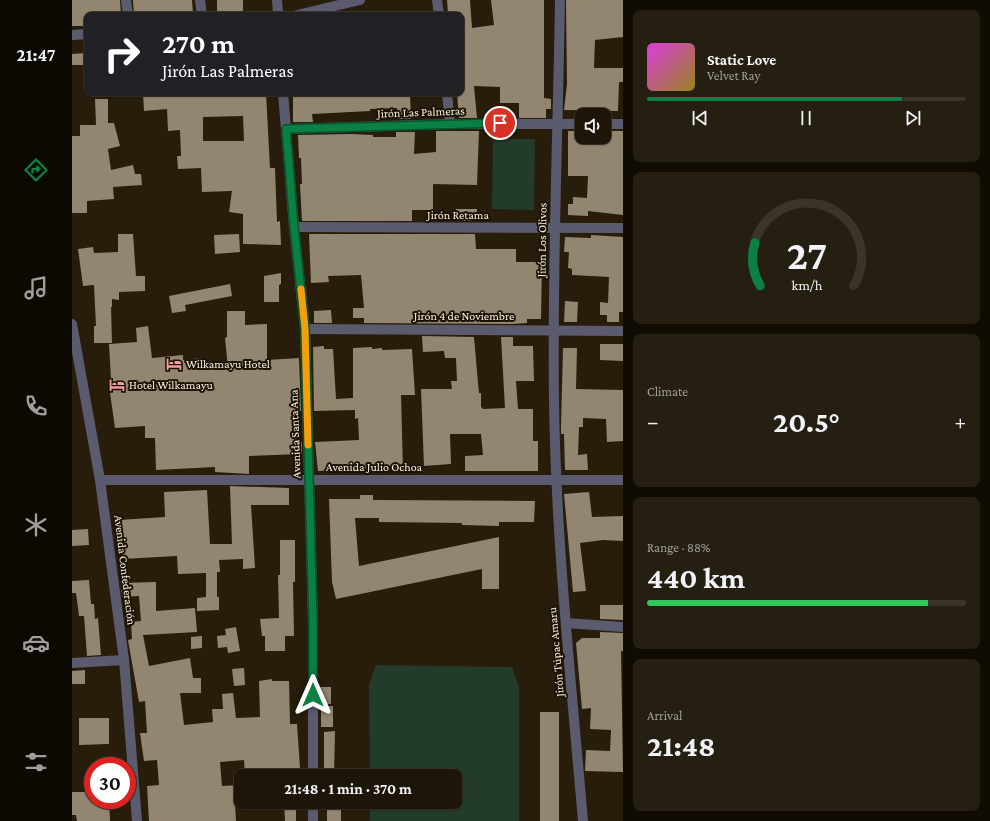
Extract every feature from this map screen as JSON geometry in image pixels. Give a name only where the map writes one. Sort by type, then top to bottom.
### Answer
[{"type":"street","points":[[126,0],[128,12]]},
{"type":"street","points":[[200,0],[202,12]]},
{"type":"street","points":[[277,0],[278,12]]},
{"type":"street","points":[[310,12],[360,0]]},
{"type":"street","points":[[437,0],[439,12]]},
{"type":"street","name":"Jirón Los Olivos","points":[[557,480],[554,401],[554,329],[560,0]]},
{"type":"street","points":[[72,35],[84,34]]},
{"type":"street","name":"Avenida Santa Ana","points":[[283,96],[294,226],[305,329],[313,621],[313,769]]},
{"type":"street","points":[[447,96],[450,124]]},
{"type":"street","name":"Jirón Las Palmeras","points":[[286,129],[450,124],[575,124]]},
{"type":"street","points":[[611,124],[623,124]]},
{"type":"street","name":"Jirón Retama","points":[[294,226],[623,228]]},
{"type":"street","name":"Avenida Confederación","points":[[72,324],[100,480],[124,660],[137,821]]},
{"type":"street","name":"Jirón 4 de Noviembre","points":[[305,329],[554,329],[623,331]]},
{"type":"street","name":"Avenida Julio Ochoa","points":[[100,480],[623,480]]},
{"type":"street","name":"Jirón Túpac Amaru","points":[[557,480],[559,538],[583,821]]},
{"type":"street","points":[[566,623],[623,627]]},
{"type":"street","points":[[72,663],[124,660]]},
{"type":"street","points":[[313,809],[313,821]]},
{"type":"green space","points":[[493,139],[535,139],[534,210],[492,209]]},
{"type":"green space","points":[[376,665],[512,667],[519,687],[519,821],[370,821],[370,809],[462,809],[462,769],[370,769],[369,685]]},
{"type":"building","points":[[72,0],[120,0],[121,12],[84,12],[84,26],[72,26]]},
{"type":"building","points":[[133,0],[192,0],[193,12],[134,12]]},
{"type":"building","points":[[217,0],[243,0],[243,12],[217,12]]},
{"type":"building","points":[[447,0],[470,0],[472,28],[494,25],[491,0],[544,0],[544,98],[551,99],[551,109],[546,109],[546,118],[519,118],[519,103],[500,103],[500,87],[474,86],[477,118],[459,118],[457,96],[464,96],[464,12],[448,12]]},
{"type":"building","points":[[566,0],[623,0],[623,37],[595,40],[594,68],[623,68],[623,82],[619,82],[618,111],[611,111],[611,108],[575,108],[575,110],[564,110],[567,84]]},
{"type":"building","points":[[84,53],[84,65],[72,65],[72,54]]},
{"type":"building","points":[[143,96],[266,96],[270,168],[275,168],[277,222],[280,221],[281,245],[243,244],[243,214],[229,212],[232,191],[202,192],[201,168],[178,169],[177,156],[181,156],[180,130],[168,131],[167,109],[144,111]],"holes":[[[243,116],[244,141],[203,141],[203,117]]]},
{"type":"building","points":[[293,96],[410,96],[411,119],[397,119],[397,108],[312,114],[313,122],[293,122]]},
{"type":"building","points":[[95,99],[108,99],[108,123],[114,123],[120,146],[108,149],[111,170],[133,165],[135,174],[141,174],[142,185],[113,187],[114,199],[87,201],[87,213],[72,213],[72,136],[80,136],[80,125],[96,125]]},
{"type":"building","points":[[436,131],[479,131],[477,185],[433,184],[433,210],[412,210],[412,221],[302,221],[300,184],[302,184],[301,158],[299,158],[298,135],[351,134],[373,135],[373,137],[396,137],[396,132],[415,132],[414,154],[436,152]]},
{"type":"building","points":[[568,131],[575,131],[575,144],[611,144],[611,131],[623,131],[623,215],[588,211],[588,216],[568,215],[568,204],[573,204],[573,197],[587,198],[588,176],[568,176]]},
{"type":"building","points":[[456,209],[477,209],[477,221],[456,221]]},
{"type":"building","points":[[118,234],[133,234],[136,276],[145,276],[145,291],[119,292],[119,300],[112,299],[112,343],[94,343],[94,326],[96,326],[94,285],[83,286],[78,249],[93,247],[94,253],[118,252]]},
{"type":"building","points":[[239,234],[240,252],[215,254],[214,235]]},
{"type":"building","points":[[309,234],[475,234],[476,249],[516,249],[516,262],[542,262],[541,319],[527,319],[527,323],[512,324],[364,323],[364,318],[353,318],[353,308],[364,308],[361,275],[328,276],[329,282],[311,283]]},
{"type":"building","points":[[591,235],[623,237],[623,312],[619,312],[619,322],[607,322],[607,315],[600,315],[600,302],[608,303],[609,277],[572,275],[572,269],[568,268],[569,252],[564,252],[565,237],[591,238]]},
{"type":"building","points":[[281,273],[279,302],[264,302],[264,276]]},
{"type":"building","points":[[230,284],[232,296],[185,305],[186,311],[172,313],[169,296]]},
{"type":"building","points":[[565,301],[578,302],[577,322],[564,322]]},
{"type":"building","points":[[331,310],[332,323],[314,323],[314,311]]},
{"type":"building","points":[[227,311],[245,311],[245,325],[267,324],[267,360],[299,358],[301,411],[298,411],[298,442],[302,442],[302,454],[249,456],[249,474],[215,472],[215,467],[156,470],[155,438],[145,438],[145,426],[115,428],[108,379],[111,379],[109,344],[137,342],[136,328],[148,326],[152,358],[183,355],[183,360],[201,358],[202,369],[228,368],[225,338],[227,337]]},
{"type":"building","points":[[422,336],[474,337],[479,393],[481,393],[481,407],[483,409],[505,408],[501,337],[513,337],[513,346],[533,346],[534,381],[516,381],[518,409],[533,409],[533,441],[538,441],[538,471],[465,471],[465,456],[483,455],[481,434],[450,434],[451,464],[424,466],[421,389],[452,389],[451,381],[457,381],[456,358],[445,358],[444,351],[423,352]]},
{"type":"building","points":[[600,344],[623,344],[623,361],[600,360]]},
{"type":"building","points":[[324,346],[324,349],[333,349],[336,399],[353,398],[353,348],[372,347],[372,349],[382,348],[382,350],[412,349],[415,395],[401,395],[403,470],[387,470],[387,468],[318,471],[315,442],[359,440],[358,418],[355,419],[355,410],[314,411],[313,347]]},
{"type":"building","points":[[563,348],[577,348],[576,389],[623,390],[623,441],[607,442],[606,419],[583,418],[583,427],[579,427],[578,455],[587,454],[588,470],[565,470],[564,434],[561,434]]},
{"type":"building","points":[[230,486],[289,488],[289,505],[251,505],[255,568],[243,569],[243,559],[219,560],[220,572],[217,572],[217,597],[219,597],[219,610],[197,611],[197,598],[206,597],[206,573],[178,574],[177,556],[122,559],[119,520],[165,517],[164,492],[207,490],[210,544],[232,544]]},
{"type":"building","points":[[589,492],[592,517],[623,516],[623,541],[603,540],[580,543],[586,591],[573,592],[564,494]]},
{"type":"building","points":[[360,495],[373,495],[373,500],[535,501],[534,522],[499,522],[499,526],[462,525],[462,523],[379,522],[379,518],[355,518],[359,566],[499,537],[499,589],[482,589],[482,569],[336,599],[332,582],[329,499],[360,499]]},
{"type":"building","points":[[88,529],[89,545],[72,546],[72,530]]},
{"type":"building","points":[[280,540],[295,540],[295,582],[293,582],[294,636],[285,636],[285,651],[265,651],[265,636],[262,636],[260,619],[279,618],[278,575],[280,575]]},
{"type":"building","points":[[89,580],[91,604],[94,604],[95,619],[98,618],[101,655],[87,656],[84,616],[79,616],[76,593],[72,593],[72,581]]},
{"type":"building","points":[[156,582],[156,611],[195,608],[197,632],[143,635],[149,666],[190,658],[193,678],[201,678],[201,693],[180,693],[184,725],[213,722],[212,709],[223,709],[222,694],[233,693],[236,718],[260,717],[259,681],[272,679],[272,681],[289,681],[290,724],[297,724],[300,768],[245,769],[244,760],[220,762],[222,786],[234,785],[234,809],[235,809],[236,821],[149,821],[147,786],[159,785],[157,760],[144,761],[140,733],[147,733],[145,701],[139,702],[128,640],[132,639],[131,622],[141,621],[139,596],[122,597],[121,583]]},
{"type":"building","points":[[600,605],[623,605],[623,620],[600,619]]},
{"type":"building","points":[[236,627],[240,651],[228,653],[227,647],[218,648],[217,636],[226,635],[225,629]]},
{"type":"building","points":[[600,632],[623,633],[623,651],[621,651],[623,772],[585,771],[586,750],[610,751],[611,730],[590,729],[591,708],[582,709],[576,643],[582,638],[600,638]]},
{"type":"building","points":[[202,636],[202,648],[191,649],[191,637]]},
{"type":"building","points":[[244,668],[245,685],[234,686],[232,669]]},
{"type":"building","points":[[85,670],[85,684],[72,684],[72,671]]},
{"type":"building","points":[[320,687],[331,687],[331,704],[321,704]]},
{"type":"building","points":[[321,706],[333,706],[333,727],[321,727]]},
{"type":"building","points":[[540,712],[559,712],[559,821],[540,821]]},
{"type":"building","points":[[79,718],[109,718],[109,744],[79,745]]},
{"type":"building","points":[[335,731],[334,769],[324,769],[324,732]]},
{"type":"building","points":[[72,792],[84,792],[84,809],[109,809],[110,821],[77,821],[76,815],[72,815]]},
{"type":"building","points":[[284,809],[296,809],[296,821],[285,821]]},
{"type":"building","points":[[327,809],[341,809],[341,821],[327,821]]},
{"type":"slow traffic","points":[[301,289],[305,329],[308,445]]},
{"type":"place","name":"Wilkamayu Hotel","points":[[174,364]]},
{"type":"place","name":"Hotel Wilkamayu","points":[[117,385]]},
{"type":"route","points":[[313,695],[313,621],[305,329],[294,226],[286,129],[500,123]]}]
